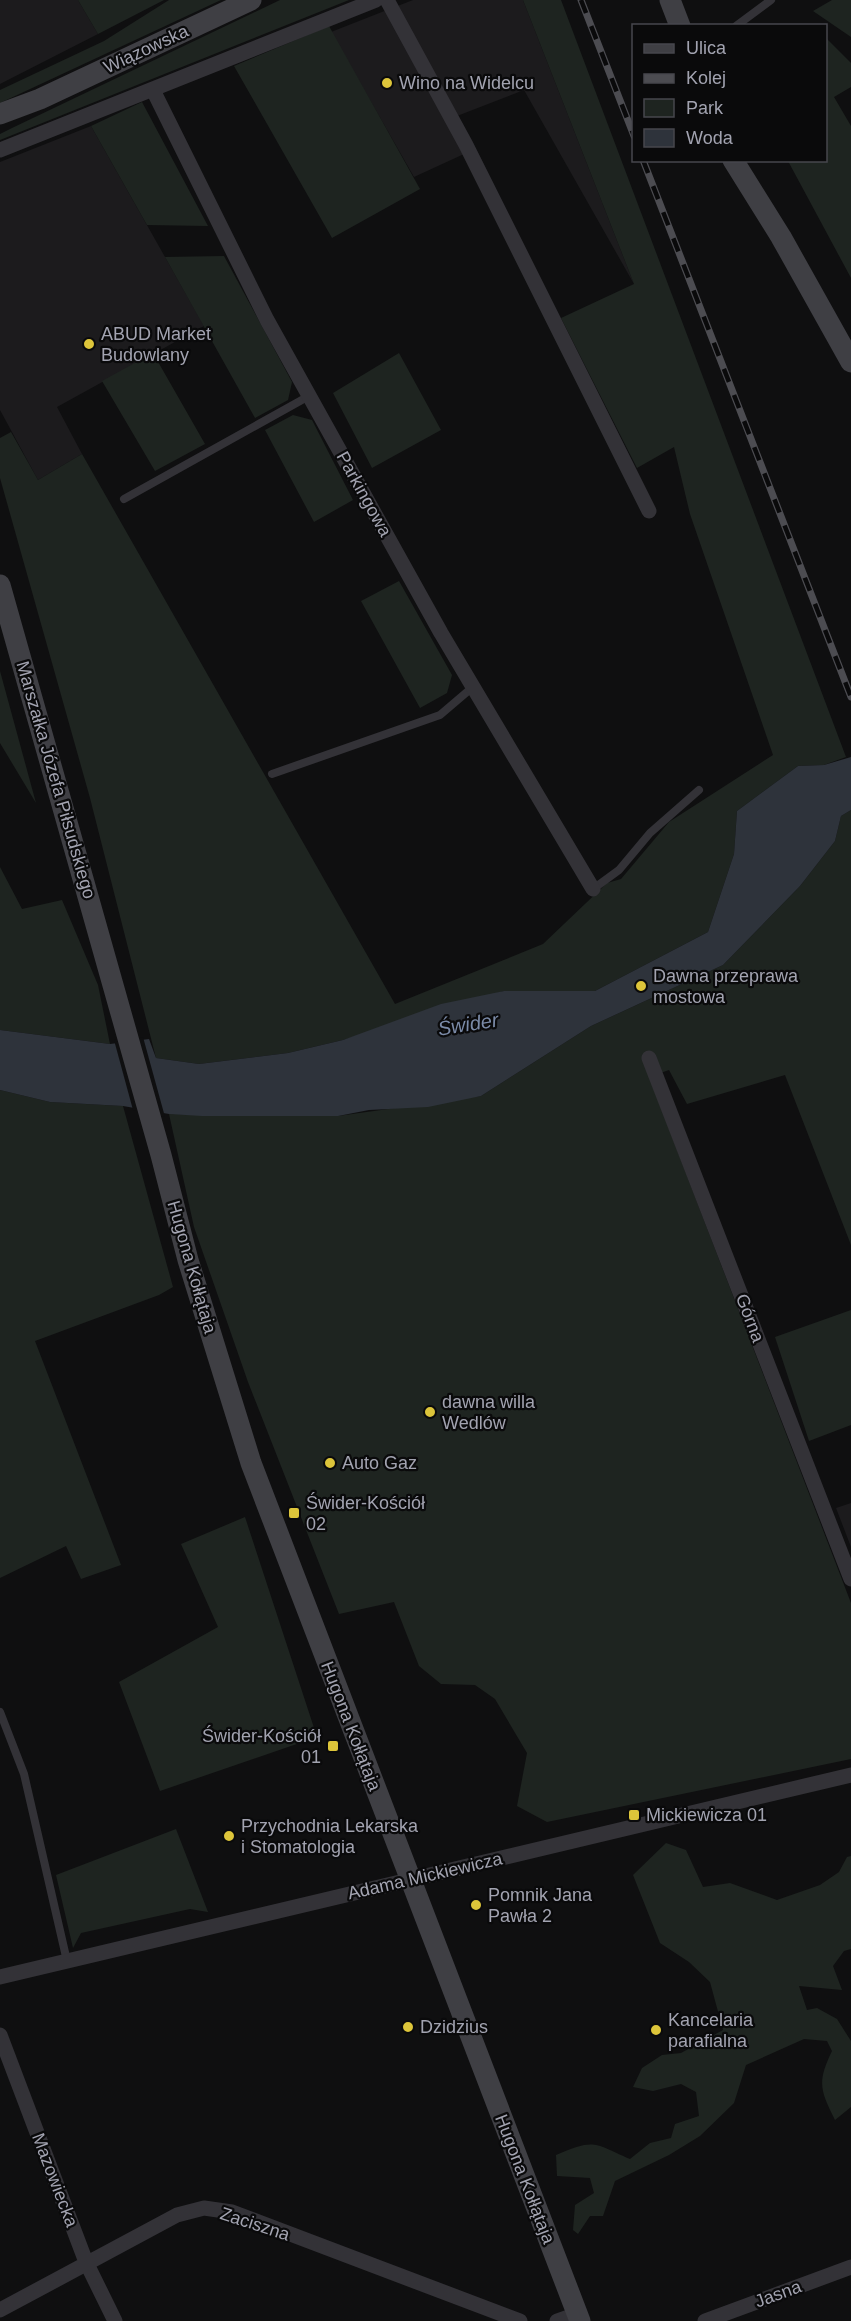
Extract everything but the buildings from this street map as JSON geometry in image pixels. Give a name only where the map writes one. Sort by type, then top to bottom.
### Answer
[{"type":"main road","name":"Wiązowska","points":[[0,114],[40,99],[251,0]]},
{"type":"main road","points":[[670,0],[679,24]]},
{"type":"main road","name":"Wiązowska","points":[[0,123],[40,99]]},
{"type":"main road","points":[[734,162],[781,237],[851,362]]},
{"type":"main road","points":[[748,162],[781,237]]},
{"type":"main road","name":"Marszałka Józefa Piłsudskiego","points":[[0,585],[161,1155]]},
{"type":"main road","name":"Hugona Kołłątaja","points":[[161,1155],[188,1260],[251,1463],[578,2317]]},
{"type":"street","points":[[0,150],[376,0]]},
{"type":"street","points":[[387,0],[470,153],[649,511]]},
{"type":"street","name":"Parkingowa","points":[[153,90],[267,320],[441,633],[594,889]]},
{"type":"street","name":"Górna","points":[[649,1058],[851,1579]]},
{"type":"street","name":"Adama Mickiewicza","points":[[0,1977],[851,1775]]},
{"type":"street","name":"Mazowiecka","points":[[0,2035],[86,2262],[115,2321]]},
{"type":"street","name":"Zaciszna","points":[[0,2310],[177,2215],[204,2208],[232,2212],[520,2321]]},
{"type":"street","name":"Jasna","points":[[705,2321],[851,2267]]},
{"type":"street","points":[[557,2321],[578,2317]]},
{"type":"lane","points":[[739,24],[771,0]]},
{"type":"lane","points":[[124,499],[309,396]]},
{"type":"lane","points":[[272,774],[440,715],[474,686]]},
{"type":"lane","points":[[594,889],[619,870],[650,833],[699,790]]},
{"type":"lane","points":[[0,1712],[24,1774],[67,1960]]},
{"type":"shaded area","points":[[0,0],[78,0],[98,34],[0,84]]},
{"type":"shaded area","points":[[413,0],[523,0],[634,284],[524,90],[457,116],[395,7]]},
{"type":"shaded area","points":[[387,10],[464,154],[414,177],[331,32]]},
{"type":"shaded area","points":[[91,126],[204,326],[57,407],[82,454],[38,480],[0,410],[0,162]]},
{"type":"shaded area","points":[[851,1503],[851,1547],[836,1508]]},
{"type":"green space","points":[[78,0],[164,0],[98,34]]},
{"type":"green space","points":[[169,0],[221,0],[0,103],[0,90],[104,41]]},
{"type":"green space","points":[[280,0],[349,0],[0,140],[0,134],[12,128]]},
{"type":"green space","points":[[523,0],[561,0],[846,757],[824,765],[798,766],[737,811],[734,854],[708,932],[595,991],[504,991],[343,1040],[288,1053],[199,1064],[156,1058],[90,798],[0,478],[0,438],[11,432],[38,480],[82,454],[395,1004],[543,944],[607,883],[621,879],[669,822],[773,755],[690,514],[674,447],[637,468],[561,318],[634,284]]},
{"type":"green space","points":[[832,0],[851,0],[851,37],[813,11]]},
{"type":"green space","points":[[329,26],[420,189],[332,238],[234,66]]},
{"type":"green space","points":[[827,39],[851,63],[851,87],[834,97],[851,126],[851,278],[789,162],[827,162]]},
{"type":"green space","points":[[142,102],[208,226],[147,225],[91,126]]},
{"type":"green space","points":[[224,256],[292,382],[288,400],[255,418],[165,257]]},
{"type":"green space","points":[[153,353],[205,444],[155,471],[102,381]]},
{"type":"green space","points":[[399,353],[441,430],[372,468],[333,393]]},
{"type":"green space","points":[[293,415],[312,420],[353,500],[314,522],[265,430]]},
{"type":"green space","points":[[399,581],[452,675],[447,693],[420,708],[361,601]]},
{"type":"green space","points":[[0,671],[36,803],[0,743]]},
{"type":"green space","points":[[851,810],[851,1245],[785,1075],[687,1104],[669,1070],[649,1077],[851,1603],[851,1759],[547,1822],[517,1806],[527,1753],[495,1699],[475,1685],[441,1684],[419,1666],[394,1602],[339,1614],[248,1382],[194,1227],[169,1114],[338,1116],[481,1096],[591,1026],[723,965],[800,886],[835,841],[841,816]]},
{"type":"green space","points":[[0,867],[22,909],[62,900],[98,985],[110,1044],[0,1030]]},
{"type":"green space","points":[[0,1090],[50,1102],[123,1106],[173,1287],[159,1295],[35,1341],[121,1565],[81,1579],[66,1546],[0,1578]]},
{"type":"green space","points":[[851,1310],[851,1425],[809,1441],[775,1337]]},
{"type":"green space","points":[[245,1517],[317,1737],[160,1791],[119,1682],[218,1627],[181,1544]]},
{"type":"green space","points":[[176,1829],[208,1912],[190,1909],[81,1933],[73,1948],[56,1875]]},
{"type":"green space","points":[[666,1843],[686,1850],[703,1887],[730,1883],[777,1900],[820,1885],[839,1872],[847,1857],[851,1856],[851,1949],[844,1951],[833,1966],[842,1990],[799,1986],[807,2010],[817,2008],[837,2019],[851,2041],[851,2107],[835,2120],[826,2101],[822,2079],[832,2051],[827,2041],[804,2039],[746,2065],[734,2103],[700,2136],[669,2155],[615,2181],[603,2216],[590,2216],[578,2234],[573,2230],[575,2205],[594,2193],[590,2178],[557,2176],[556,2155],[579,2146],[594,2145],[630,2159],[650,2143],[671,2138],[675,2124],[699,2116],[696,2092],[681,2084],[653,2091],[633,2087],[642,2068],[662,2055],[681,2053],[723,2030],[710,1982],[689,1962],[660,1943],[633,1875]]},
{"type":"water","name":"Świder","points":[[851,757],[851,810],[841,816],[835,841],[800,886],[723,965],[591,1026],[481,1096],[428,1107],[369,1110],[338,1116],[202,1116],[169,1114],[123,1106],[50,1102],[0,1090],[0,1030],[110,1044],[149,1039],[156,1058],[199,1064],[288,1053],[343,1040],[441,1004],[504,991],[595,991],[708,932],[734,854],[737,811],[798,766],[824,765]]},
{"type":"pier","points":[[143,1037],[165,1117],[133,1110],[114,1040]]},
{"type":"railway","points":[[581,0],[632,131]]},
{"type":"railway","points":[[644,162],[851,697]]},
{"type":"place","name":"Wino na Widelcu","points":[[387,83]]},
{"type":"place","name":"ABUD Market Budowlany","points":[[89,344]]},
{"type":"place","name":"Dawna przeprawa mostowa","points":[[641,986]]},
{"type":"place","name":"dawna willa Wedlów","points":[[430,1412]]},
{"type":"place","name":"Auto Gaz","points":[[330,1463]]},
{"type":"place","name":"Świder-Kościół 02","points":[[294,1513]]},
{"type":"place","name":"Świder-Kościół 01","points":[[333,1746]]},
{"type":"place","name":"Mickiewicza 01","points":[[634,1815]]},
{"type":"place","name":"Przychodnia Lekarska i Stomatologia","points":[[229,1836]]},
{"type":"place","name":"Pomnik Jana Pawła 2","points":[[476,1905]]},
{"type":"place","name":"Dzidzius","points":[[408,2027]]},
{"type":"place","name":"Kancelaria parafialna","points":[[656,2030]]}]
